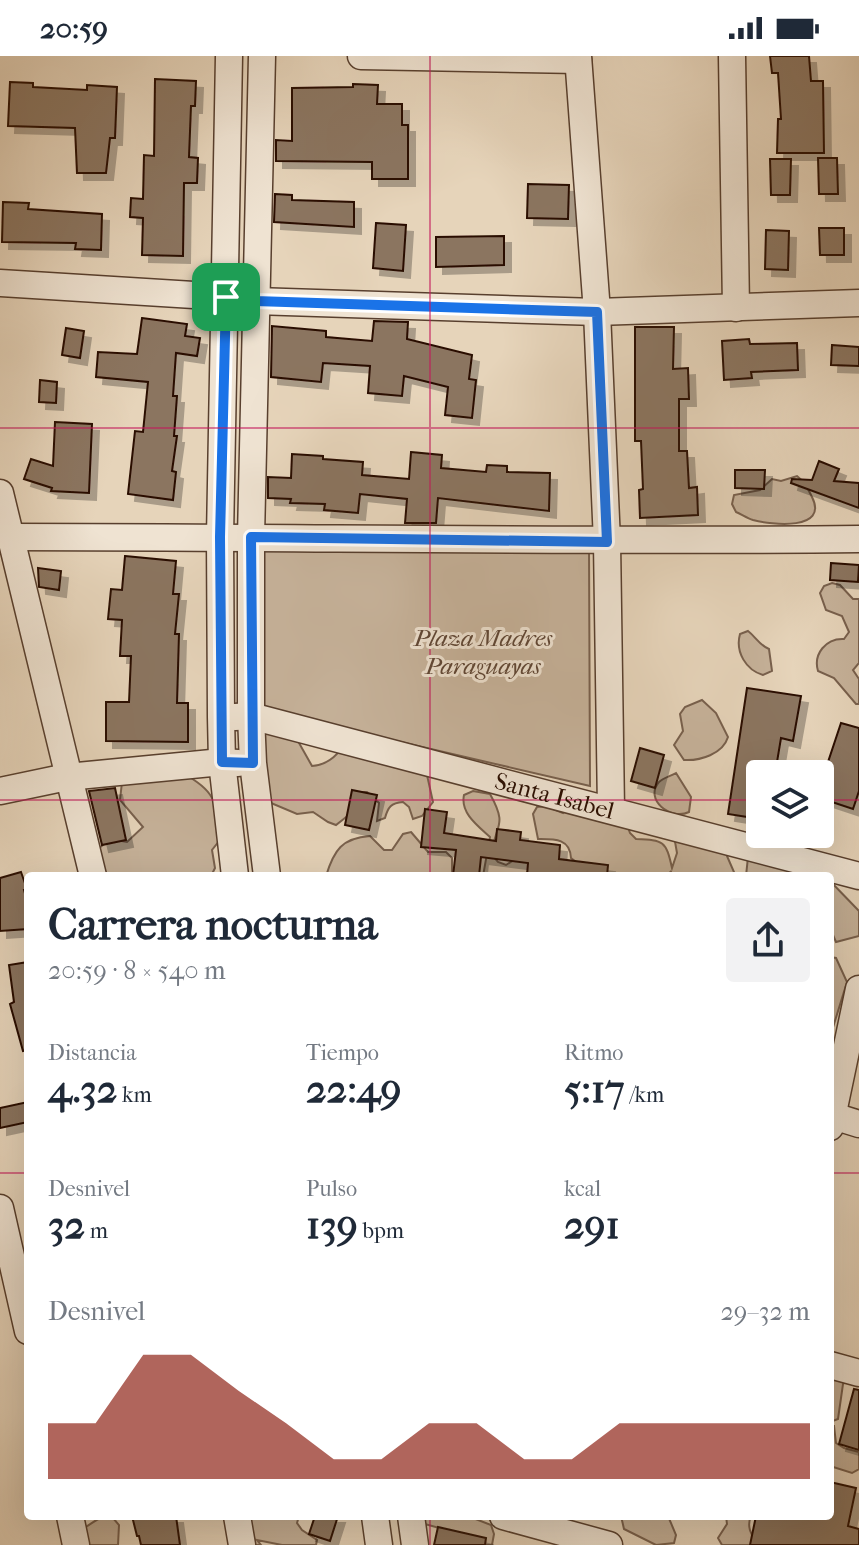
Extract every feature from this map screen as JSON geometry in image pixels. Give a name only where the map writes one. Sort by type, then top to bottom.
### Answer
[{"type":"street","points":[[229,56],[220,537],[221,717],[222,762],[235,872]]},
{"type":"street","points":[[262,56],[251,537],[251,716],[253,763],[267,872]]},
{"type":"street","points":[[361,56],[578,58],[597,312],[607,542],[611,810]]},
{"type":"street","points":[[732,56],[736,308]]},
{"type":"street","points":[[0,283],[255,301],[597,312],[859,303]]},
{"type":"street","points":[[0,493],[92,872]]},
{"type":"street","points":[[11,537],[607,542],[859,539]]},
{"type":"street","name":"Santa Isabel","points":[[221,717],[251,716],[859,876]]},
{"type":"street","points":[[0,791],[67,777],[222,762],[253,763]]},
{"type":"street","points":[[834,1106],[859,989]]},
{"type":"street","points":[[834,1120],[859,1124]]},
{"type":"street","points":[[8,1217],[24,1308]]},
{"type":"street","points":[[834,1366],[859,1373]]},
{"type":"street","points":[[71,1520],[76,1545]]},
{"type":"street","points":[[238,1520],[242,1545]]},
{"type":"street","points":[[376,1520],[379,1545]]},
{"type":"street","points":[[412,1520],[415,1545]]},
{"type":"street","points":[[518,1520],[609,1545]]},
{"type":"green space","points":[[797,476],[808,488],[815,508],[813,516],[806,521],[773,523],[753,520],[736,512],[732,504],[734,495],[760,490],[772,479],[781,481]]},
{"type":"green space","name":"Plaza Madres Paraguayas","points":[[589,546],[590,786],[259,709],[252,547]]},
{"type":"green space","points":[[832,583],[840,585],[853,599],[859,599],[859,663],[853,670],[859,679],[859,704],[834,678],[818,671],[817,659],[822,648],[832,641],[844,639],[849,632],[842,616],[826,610],[820,593],[824,586]]},
{"type":"green space","points":[[748,631],[769,649],[772,671],[763,675],[757,673],[743,659],[739,647],[740,634]]},
{"type":"green space","points":[[702,700],[716,713],[728,737],[721,748],[710,755],[684,760],[674,745],[683,731],[680,714],[685,707]]},
{"type":"green space","points":[[253,721],[294,734],[312,766],[330,760],[352,736],[427,775],[433,802],[422,816],[413,819],[409,807],[403,802],[396,803],[389,808],[385,818],[377,821],[379,803],[367,792],[358,792],[350,814],[336,825],[313,812],[297,814],[271,803]]},
{"type":"green space","points":[[175,768],[205,788],[217,810],[223,836],[212,850],[213,872],[98,872],[97,850],[110,839],[127,842],[143,827],[120,800],[122,782]]},
{"type":"green space","points":[[676,773],[691,797],[689,812],[682,814],[674,814],[661,807],[655,795],[659,782]]},
{"type":"green space","points":[[473,791],[490,794],[500,820],[492,855],[506,865],[520,856],[528,859],[530,868],[527,872],[484,872],[490,837],[471,819],[463,802],[464,795]]},
{"type":"green space","points":[[575,801],[589,805],[597,821],[624,816],[630,833],[636,839],[658,841],[665,847],[672,868],[677,853],[674,836],[728,846],[727,856],[734,872],[589,872],[571,858],[564,843],[538,839],[533,814],[537,807],[546,806],[563,813]]},
{"type":"green space","points":[[411,832],[428,852],[446,852],[452,858],[452,872],[327,872],[336,852],[352,839],[370,836],[384,850],[392,850],[403,834]]},
{"type":"green space","points":[[758,848],[788,848],[816,872],[746,872],[748,857]]},
{"type":"green space","points":[[834,885],[859,911],[859,936],[836,942]]},
{"type":"green space","points":[[834,958],[847,982],[834,1024]]},
{"type":"green space","points":[[834,1378],[850,1379],[843,1384],[838,1419],[834,1420]]},
{"type":"green space","points":[[834,1426],[836,1443],[859,1452],[859,1469],[852,1473],[834,1467]]},
{"type":"green space","points":[[97,1520],[115,1520],[119,1525],[118,1545],[71,1545],[73,1534]]},
{"type":"green space","points":[[246,1520],[298,1520],[302,1530],[317,1540],[316,1545],[282,1545],[257,1540],[261,1545],[241,1545]]},
{"type":"green space","points":[[418,1520],[478,1520],[491,1525],[494,1534],[492,1545],[484,1545],[480,1539]]},
{"type":"green space","points":[[622,1520],[670,1520],[676,1535],[674,1543],[656,1545],[624,1529]]},
{"type":"green space","points":[[726,1520],[750,1520],[749,1528],[758,1545],[722,1545],[718,1538]]},
{"type":"building","points":[[770,56],[809,56],[811,81],[823,81],[824,153],[777,153],[778,119],[781,119],[778,73],[772,73]]},
{"type":"building","points":[[155,79],[196,81],[195,106],[191,106],[189,157],[198,158],[197,183],[184,183],[183,256],[142,255],[143,218],[130,217],[131,198],[143,199],[144,155],[154,156]]},
{"type":"building","points":[[10,82],[33,83],[33,87],[87,90],[87,85],[117,87],[115,138],[110,138],[106,173],[77,173],[75,128],[8,126]]},
{"type":"building","points":[[353,84],[378,85],[377,104],[402,104],[402,125],[408,125],[408,179],[372,179],[372,162],[276,161],[276,140],[292,141],[292,88],[353,87]]},
{"type":"building","points":[[818,158],[837,158],[838,194],[819,194]]},
{"type":"building","points":[[770,159],[791,159],[790,195],[771,195]]},
{"type":"building","points":[[528,184],[569,185],[568,219],[527,218]]},
{"type":"building","points":[[275,194],[292,195],[292,200],[354,202],[354,227],[274,222]]},
{"type":"building","points":[[3,202],[29,203],[28,209],[102,214],[101,250],[75,249],[76,243],[2,242]]},
{"type":"building","points":[[376,223],[406,225],[403,271],[373,268]]},
{"type":"building","points":[[819,228],[844,228],[844,255],[820,255]]},
{"type":"building","points":[[766,230],[789,231],[788,270],[765,269]]},
{"type":"building","points":[[504,236],[504,265],[436,267],[436,237]]},
{"type":"building","points":[[142,318],[187,324],[185,336],[200,338],[197,356],[176,353],[173,396],[177,396],[174,436],[177,436],[172,471],[176,472],[173,500],[128,494],[135,431],[143,432],[148,382],[96,377],[98,352],[137,354]]},
{"type":"building","points":[[374,321],[408,322],[407,339],[472,355],[469,379],[476,380],[472,418],[445,415],[448,387],[404,376],[402,396],[368,393],[370,366],[323,363],[321,382],[271,377],[272,326],[326,331],[326,337],[372,341]]},
{"type":"building","points":[[635,327],[674,327],[673,369],[688,368],[689,399],[679,399],[679,451],[687,451],[689,488],[697,487],[698,515],[640,518],[639,490],[643,489],[641,441],[635,441]]},
{"type":"building","points":[[66,328],[84,331],[80,358],[62,355]]},
{"type":"building","points":[[749,339],[750,344],[797,343],[798,370],[751,372],[752,378],[724,380],[722,341]]},
{"type":"building","points":[[832,345],[859,347],[859,366],[831,365]]},
{"type":"building","points":[[40,380],[57,382],[56,403],[39,402]]},
{"type":"building","points":[[55,422],[92,424],[89,493],[51,491],[52,488],[24,479],[31,459],[53,466]]},
{"type":"building","points":[[411,452],[442,455],[441,468],[486,472],[487,465],[507,466],[507,472],[550,473],[549,511],[438,498],[436,523],[405,523],[407,499],[360,494],[358,513],[324,510],[325,504],[290,503],[291,499],[268,498],[268,477],[291,478],[292,454],[363,462],[362,475],[409,479]]},
{"type":"building","points":[[819,461],[839,469],[834,481],[859,483],[859,508],[791,483],[792,479],[812,480]]},
{"type":"building","points":[[735,470],[765,470],[764,489],[735,488]]},
{"type":"building","points":[[125,556],[176,561],[173,594],[179,594],[175,634],[179,634],[177,703],[188,703],[188,742],[106,741],[106,702],[129,702],[131,656],[120,656],[122,620],[108,619],[111,589],[122,590]]},
{"type":"building","points":[[831,563],[859,565],[858,582],[830,580]]},
{"type":"building","points":[[38,568],[61,571],[59,590],[39,587]]},
{"type":"building","points":[[747,688],[801,696],[793,741],[781,738],[777,760],[746,760],[746,817],[728,814]]},
{"type":"building","points":[[841,723],[859,728],[859,791],[853,809],[834,803],[834,760],[829,760]]},
{"type":"building","points":[[640,748],[664,755],[655,788],[631,781]]},
{"type":"building","points":[[115,788],[126,840],[102,845],[89,791]]},
{"type":"building","points":[[352,790],[377,795],[369,830],[345,825]]},
{"type":"building","points":[[425,809],[447,812],[444,833],[496,841],[497,829],[521,832],[520,840],[560,845],[559,859],[608,865],[607,872],[527,872],[528,863],[481,857],[479,872],[453,872],[456,850],[421,847]]},
{"type":"building","points":[[21,872],[24,880],[24,929],[0,931],[0,878]]},
{"type":"building","points":[[24,963],[23,1051],[10,1004],[14,1002],[9,965]]},
{"type":"building","points":[[24,1103],[24,1123],[0,1128],[0,1108]]},
{"type":"building","points":[[854,1389],[859,1390],[859,1450],[839,1444]]},
{"type":"building","points":[[834,1483],[856,1488],[848,1526],[859,1529],[859,1545],[750,1545],[755,1520],[834,1520]]},
{"type":"building","points":[[133,1520],[177,1520],[180,1545],[141,1545]]},
{"type":"building","points":[[314,1520],[337,1520],[330,1541],[309,1534]]},
{"type":"building","points":[[438,1527],[486,1538],[485,1545],[434,1545]]},
{"type":"route","points":[[226,297],[255,301],[597,312],[607,542],[251,537],[253,763],[222,762],[220,537],[226,297]]}]
